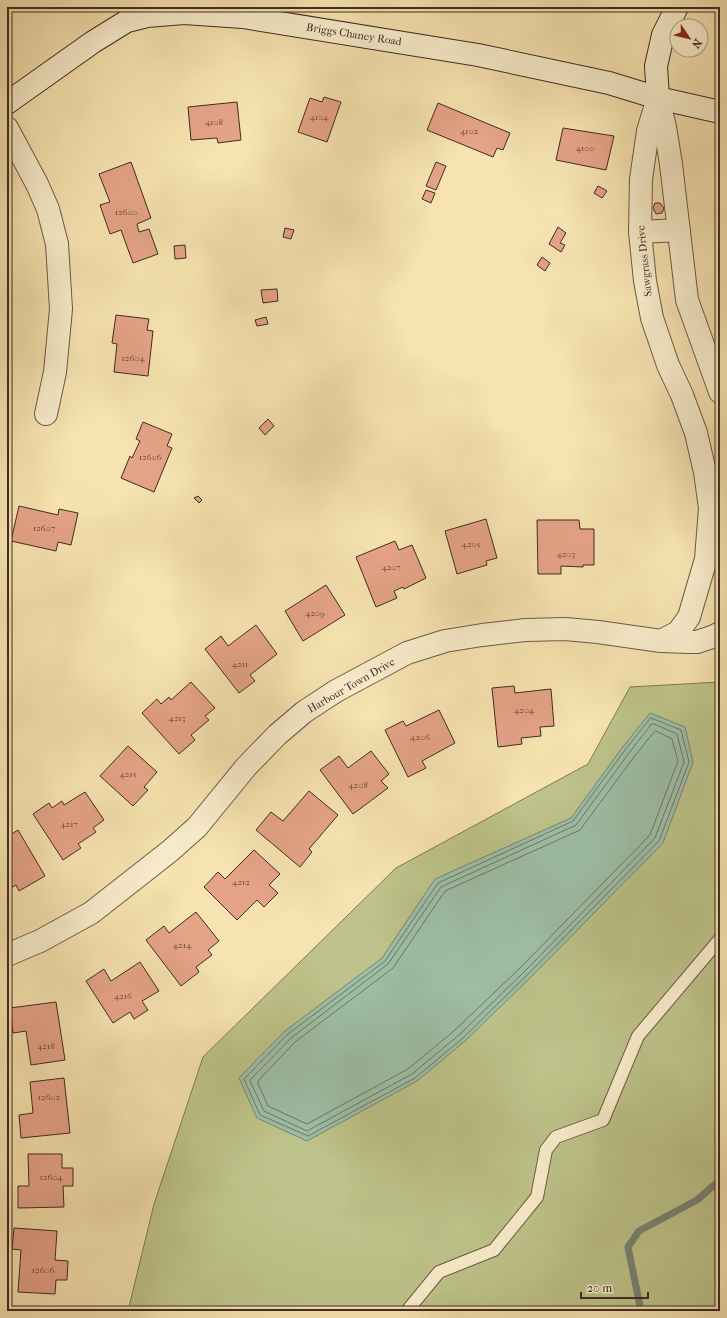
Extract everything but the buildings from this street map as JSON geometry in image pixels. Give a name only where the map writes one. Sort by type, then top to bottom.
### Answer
[{"type":"street","points":[[677,7],[663,35],[656,66],[658,98],[667,138],[687,300],[720,392]]},
{"type":"street","name":"Briggs Chaney Road","points":[[7,103],[93,42],[127,21],[147,16],[184,13],[243,17],[478,55],[609,83],[658,98],[720,112]]},
{"type":"street","name":"Sawgrass Drive","points":[[658,98],[648,131],[641,186],[640,232],[645,281],[652,318],[668,365],[682,395],[696,433],[705,472],[710,508],[706,559],[689,617],[678,632],[661,641]]},
{"type":"street","points":[[7,128],[37,184],[48,209],[57,244],[61,309],[55,372],[46,414]]},
{"type":"street","points":[[640,232],[679,230]]},
{"type":"street","name":"Harbour Town Drive","points":[[7,955],[40,941],[91,913],[165,855],[197,827],[246,767],[277,735],[304,712],[336,691],[407,653],[445,641],[525,630],[565,629],[661,641]]},
{"type":"street","points":[[661,641],[697,642],[720,633]]},
{"type":"lane","points":[[407,1311],[439,1272],[494,1250],[537,1197],[546,1150],[556,1137],[603,1120],[638,1036],[720,939]]},
{"type":"shaded area","points":[[720,682],[720,1311],[128,1311],[154,1204],[203,1057],[396,868],[588,764],[630,687]]},
{"type":"water","points":[[650,713],[685,727],[693,762],[663,843],[531,977],[465,1041],[417,1081],[307,1141],[257,1118],[239,1078],[285,1031],[382,958],[435,879],[571,818],[622,748]]},
{"type":"waterway","points":[[641,1311],[628,1247],[639,1231],[697,1200],[720,1180]]}]
